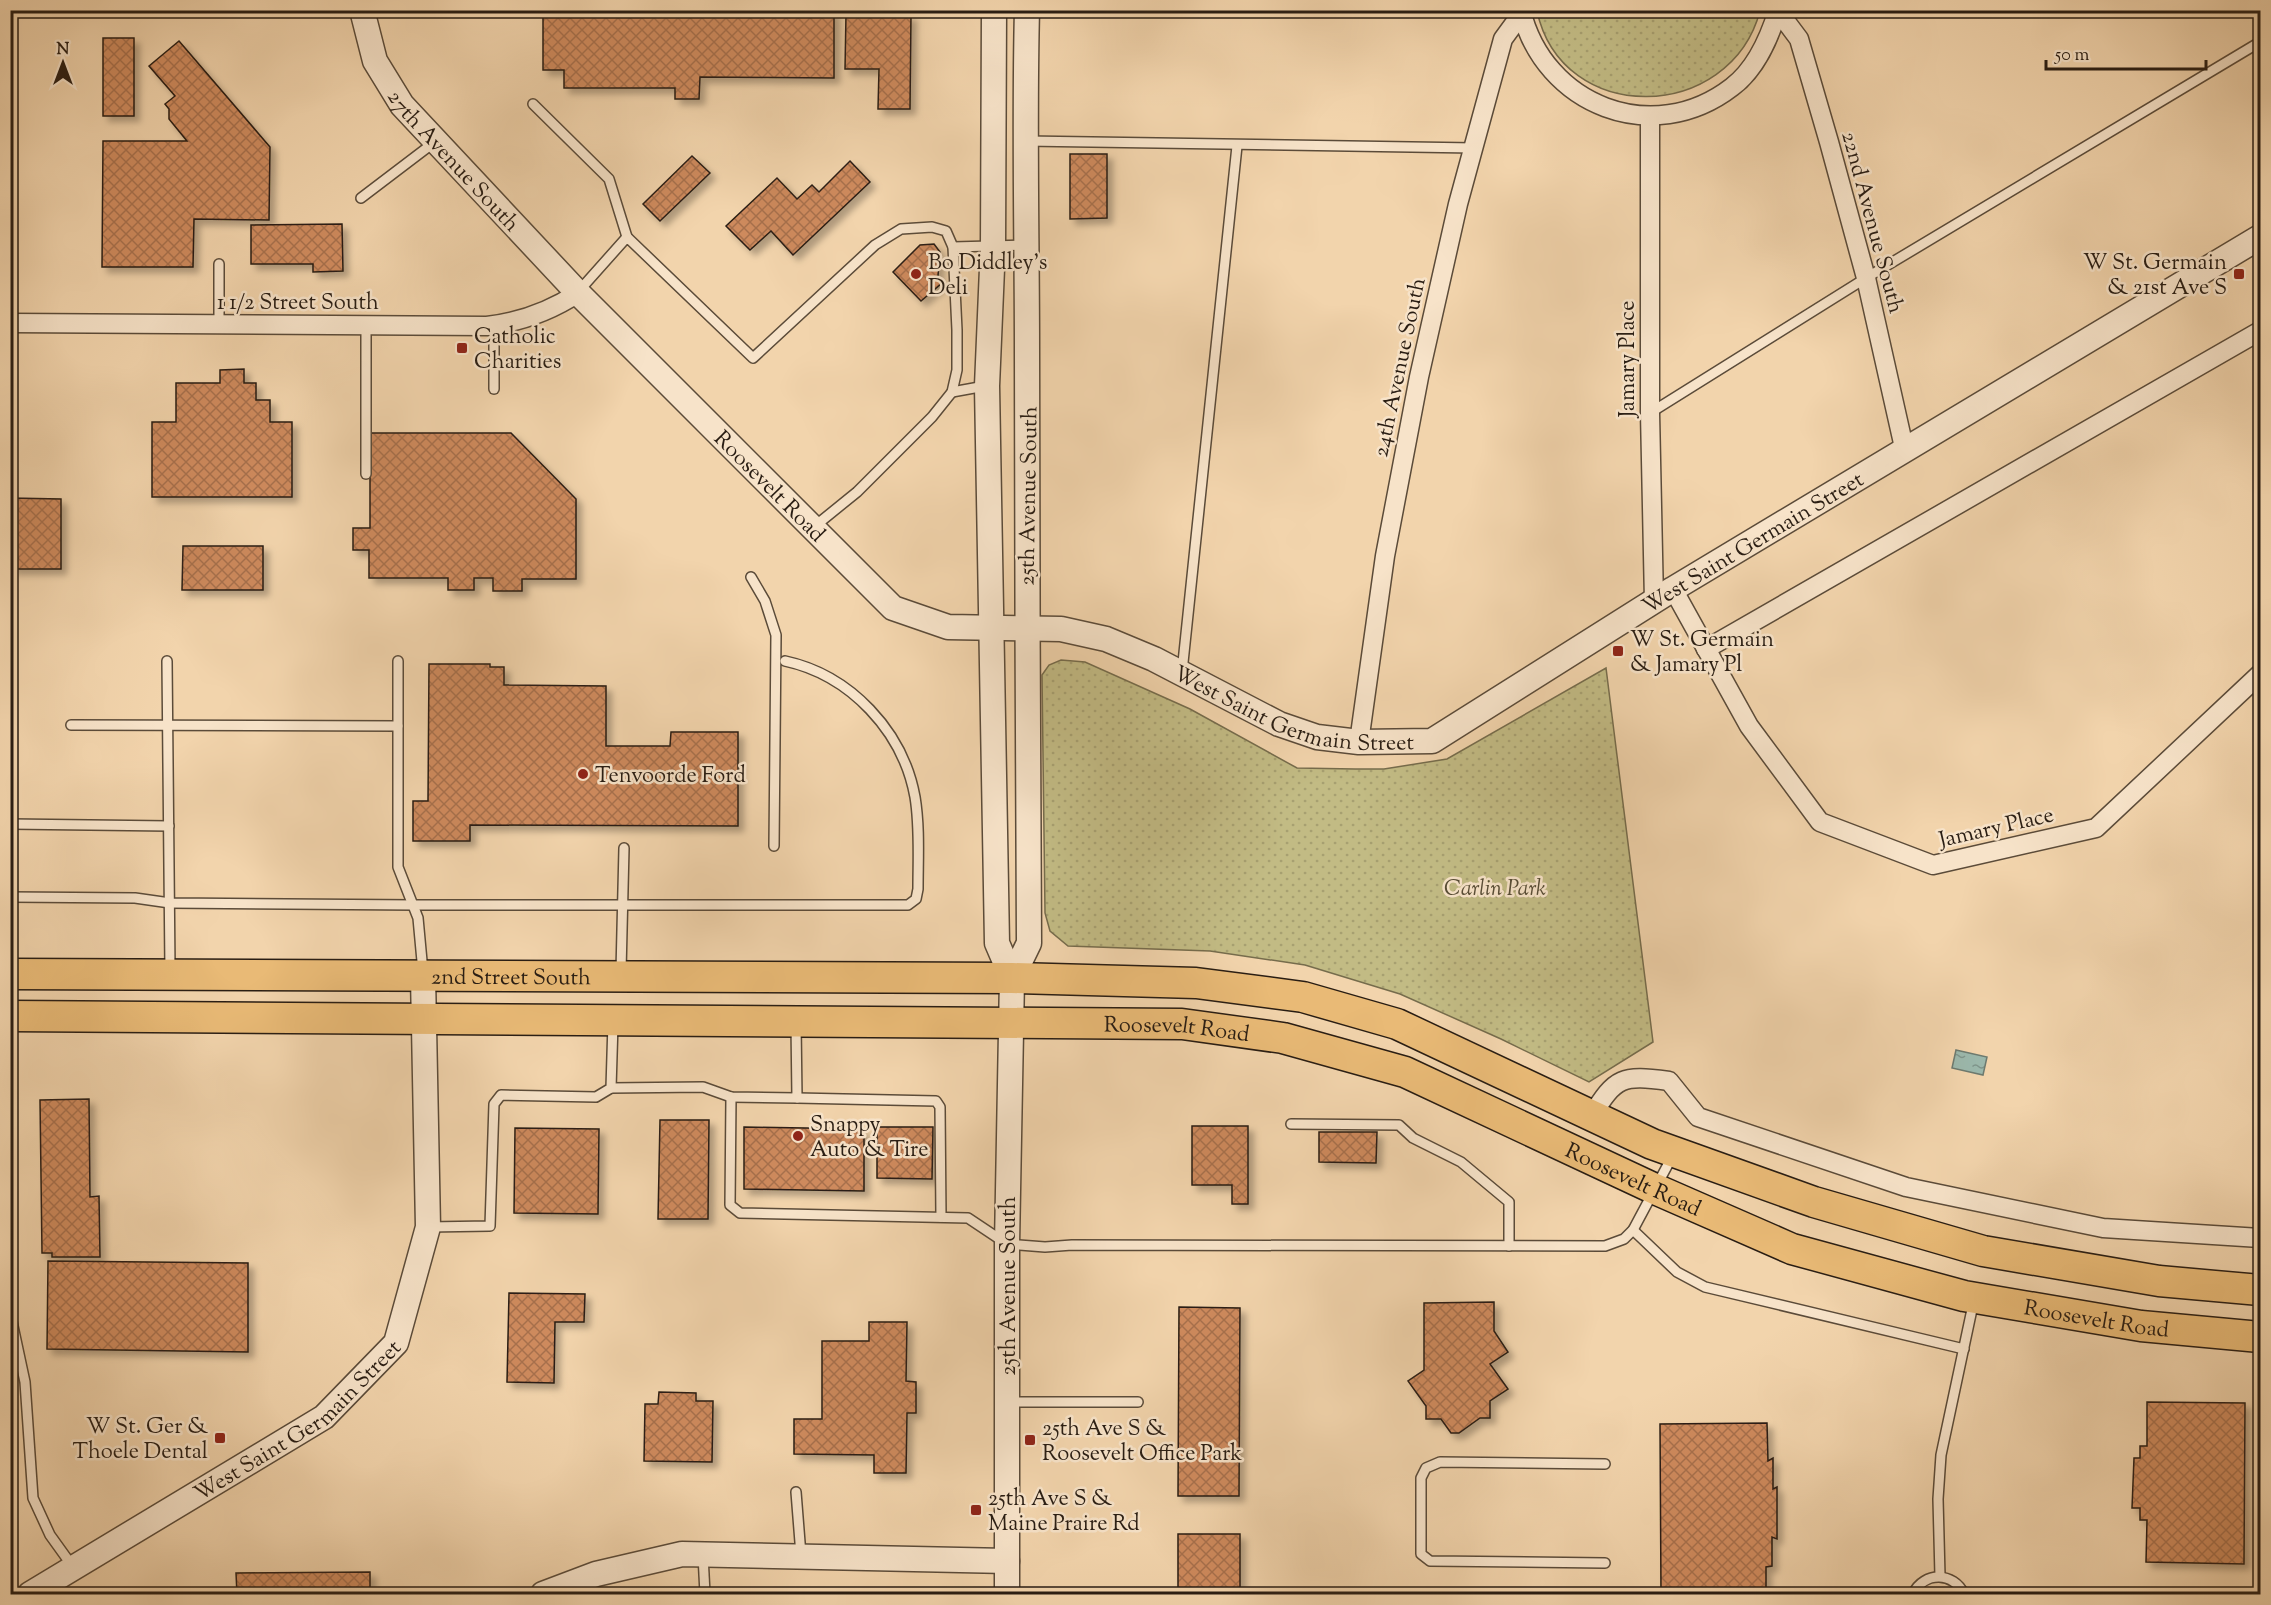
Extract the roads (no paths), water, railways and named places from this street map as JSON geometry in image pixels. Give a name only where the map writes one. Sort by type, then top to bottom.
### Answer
[{"type":"main road","name":"2nd Street South","points":[[10,974],[1012,978]]},
{"type":"main road","name":"Roosevelt Road","points":[[1012,978],[1196,983],[1303,997],[1397,1024],[1591,1117],[1674,1153],[1814,1202],[1983,1251],[2159,1281],[2260,1290]]},
{"type":"main road","name":"2nd Street South","points":[[10,1016],[1012,1023]]},
{"type":"main road","name":"Roosevelt Road","points":[[1012,1023],[1182,1024],[1283,1038],[1405,1072],[1655,1189],[1792,1249],[1975,1298],[2141,1326],[2260,1336]]},
{"type":"street","name":"27th Avenue South","points":[[362,10],[375,62],[385,82],[402,105],[578,293]]},
{"type":"street","name":"25th Avenue South","points":[[994,10],[993,245],[987,386],[997,943],[1012,978],[1007,1244],[1007,1594]]},
{"type":"street","name":"25th Avenue South","points":[[1012,978],[1029,944],[1025,628],[1027,245],[1024,141],[1027,10]]},
{"type":"street","points":[[1521,12],[1538,54],[1567,88],[1606,109],[1650,117],[1694,109],[1733,87],[1762,53],[1778,11]]},
{"type":"street","name":"22nd Avenue South","points":[[1778,11],[1798,39],[1866,278],[1905,452]]},
{"type":"street","name":"24th Avenue South","points":[[1359,742],[1385,556],[1419,377],[1474,148],[1503,39],[1521,12]]},
{"type":"street","name":"Jamary Place","points":[[1650,117],[1650,413],[1663,595],[1706,649],[1749,726],[1820,822],[1933,865],[2096,828],[2260,674]]},
{"type":"street","name":"West Saint Germain Street","points":[[990,627],[1061,629],[1106,639],[1182,674],[1279,724],[1317,737],[1359,742],[1432,741],[1663,595],[1905,452],[2260,237]]},
{"type":"street","name":"1 1/2 Street South","points":[[10,323],[494,325],[537,316],[556,308],[578,293]]},
{"type":"street","name":"Roosevelt Road","points":[[578,293],[893,608],[948,627],[990,627]]},
{"type":"street","points":[[1706,649],[2260,331]]},
{"type":"street","name":"West Saint Germain Street","points":[[30,1594],[324,1417],[396,1343],[428,1227],[423,976]]},
{"type":"street","points":[[1591,1117],[1609,1089],[1632,1076],[1668,1081],[1698,1117],[1906,1187],[2103,1228],[2260,1238]]},
{"type":"street","points":[[543,1594],[596,1574],[692,1555],[1007,1561]]},
{"type":"lane","points":[[1650,413],[1866,278],[2260,42]]},
{"type":"lane","points":[[533,104],[609,179],[627,237],[753,358],[875,245],[901,230],[932,227],[946,231],[953,247],[957,330],[957,370],[952,392],[932,417],[857,492],[813,528]]},
{"type":"lane","points":[[362,198],[436,141]]},
{"type":"lane","points":[[1024,141],[1474,148]]},
{"type":"lane","points":[[1182,674],[1238,146]]},
{"type":"lane","points":[[578,293],[627,237]]},
{"type":"lane","points":[[953,247],[1027,245]]},
{"type":"lane","points":[[219,264],[219,325]]},
{"type":"lane","points":[[366,325],[366,474]]},
{"type":"lane","points":[[494,325],[494,389]]},
{"type":"lane","points":[[952,392],[987,386]]},
{"type":"lane","points":[[751,577],[765,601],[776,635],[774,846]]},
{"type":"lane","points":[[167,661],[170,975]]},
{"type":"lane","points":[[398,661],[398,867],[415,905],[422,945],[423,976]]},
{"type":"lane","points":[[10,897],[135,898],[170,903],[908,905],[916,899],[918,890],[915,798],[911,780],[896,745],[871,711],[843,686],[803,665],[785,661]]},
{"type":"lane","points":[[72,725],[398,726]]},
{"type":"lane","points":[[10,824],[169,826]]},
{"type":"lane","points":[[620,978],[624,848]]},
{"type":"lane","points":[[611,1088],[613,1019]]},
{"type":"lane","points":[[796,1021],[797,1098]]},
{"type":"lane","points":[[428,1227],[490,1226],[494,1104],[501,1095],[596,1097],[611,1088],[703,1087],[731,1097],[936,1101],[940,1107],[941,1217]]},
{"type":"lane","points":[[731,1097],[730,1204],[740,1213],[968,1218],[1007,1244],[1045,1248],[1072,1245],[1598,1247],[1624,1239],[1633,1230],[1674,1153]]},
{"type":"lane","points":[[1291,1124],[1399,1125],[1413,1138],[1461,1162],[1509,1202],[1509,1246]]},
{"type":"lane","points":[[1633,1230],[1677,1272],[1705,1287],[1964,1349]]},
{"type":"lane","points":[[1940,1576],[1939,1477],[1975,1298]]},
{"type":"lane","points":[[10,1312],[25,1382],[33,1498],[50,1534],[74,1568]]},
{"type":"lane","points":[[1007,1402],[1138,1402]]},
{"type":"lane","points":[[1605,1464],[1545,1461],[1440,1462],[1426,1468],[1421,1478],[1421,1554],[1424,1558],[1437,1562],[1605,1563]]},
{"type":"lane","points":[[796,1491],[801,1557]]},
{"type":"lane","points":[[692,1555],[705,1594]]},
{"type":"lane","points":[[1913,1594],[1925,1580],[1940,1576],[1954,1581],[1964,1594]]},
{"type":"water","points":[[1956,1050],[1987,1057],[1983,1075],[1952,1068]]},
{"type":"place","name":"Bo Diddley's Deli","points":[[916,274]]},
{"type":"place","name":"W St. Germain & 21st Ave S","points":[[2239,274]]},
{"type":"place","name":"Catholic Charities","points":[[462,348]]},
{"type":"place","name":"W St. Germain & Jamary Pl","points":[[1618,651]]},
{"type":"place","name":"Tenvoorde Ford","points":[[583,774]]},
{"type":"place","name":"Snappy Auto & Tire","points":[[798,1136]]},
{"type":"place","name":"W St. Ger & Thoele Dental","points":[[220,1438]]},
{"type":"place","name":"25th Ave S & Roosevelt Office Park","points":[[1030,1440]]},
{"type":"place","name":"25th Ave S & Maine Praire Rd","points":[[976,1510]]},
{"type":"park label","name":"Carlin Park","points":[[1495,887]]}]
